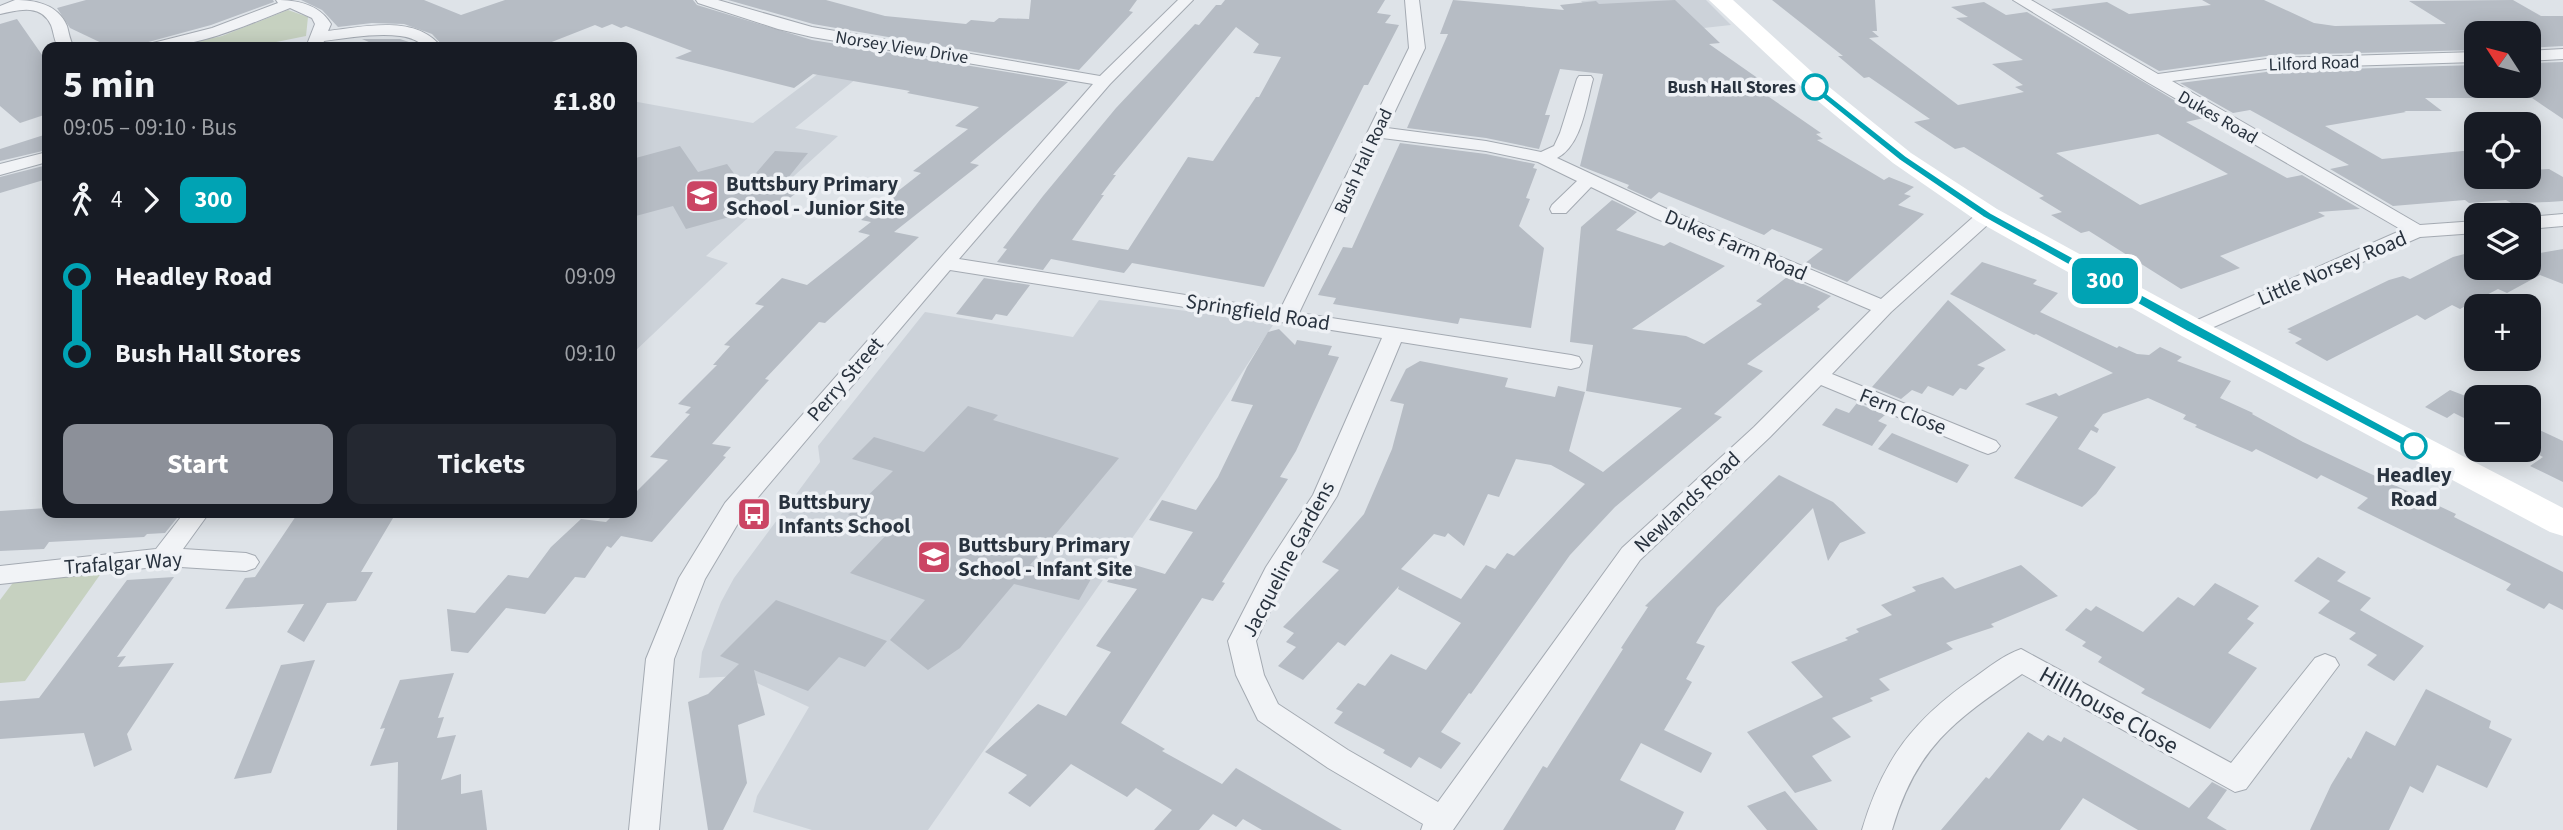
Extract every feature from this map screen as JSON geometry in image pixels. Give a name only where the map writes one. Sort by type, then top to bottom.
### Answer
[{"type":"main road","points":[[1720,0],[1815,87],[1902,158],[1987,215],[2193,329],[2563,523]]},
{"type":"street","name":"Norsey View Drive","points":[[703,0],[783,26],[1104,81]]},
{"type":"street","name":"Perry Street","points":[[644,830],[660,659],[692,578],[734,509],[1104,81],[1186,0]]},
{"type":"street","name":"Bush Hall Road","points":[[1287,317],[1417,48],[1412,0]]},
{"type":"street","name":"Dukes Road","points":[[2020,0],[2417,231]]},
{"type":"street","points":[[0,10],[25,1],[54,16],[60,28],[62,42]]},
{"type":"street","points":[[174,42],[217,31],[287,1],[318,15],[323,23],[317,42],[380,31],[404,31],[420,34],[430,42]]},
{"type":"street","points":[[2541,55],[2563,54]]},
{"type":"street","name":"Lilford Road","points":[[2153,79],[2274,63],[2464,57]]},
{"type":"street","points":[[1543,158],[1561,149],[1569,134],[1585,79]]},
{"type":"street","name":"Dukes Farm Road","points":[[1377,132],[1486,146],[1543,158],[1884,308]]},
{"type":"street","points":[[0,170],[42,157]]},
{"type":"street","points":[[1559,209],[1588,180]]},
{"type":"street","name":"Newlands Road","points":[[1439,825],[1631,554],[1818,376],[1884,308],[1987,215]]},
{"type":"street","points":[[2541,222],[2563,220]]},
{"type":"street","name":"Little Norsey Road","points":[[2193,329],[2417,231],[2464,228]]},
{"type":"street","name":"Springfield Road","points":[[946,263],[1571,362]]},
{"type":"street","name":"Jacqueline Gardens","points":[[1394,334],[1325,496],[1275,574],[1242,641],[1250,676],[1268,712],[1439,825]]},
{"type":"street","name":"Fern Close","points":[[1818,376],[1988,446]]},
{"type":"street","points":[[164,556],[193,518]]},
{"type":"street","name":"Trafalgar Way","points":[[0,575],[164,556],[246,562]]},
{"type":"street","name":"Hillhouse Close","points":[[1877,830],[1884,799],[1899,767],[1917,742],[1963,699],[2021,660],[2235,780],[2325,665]]},
{"type":"shaded area","points":[[1706,0],[1731,25],[1612,38],[1581,1]]},
{"type":"shaded area","name":"Buttsbury Primary School - Junior Site","points":[[852,48],[887,54],[795,128],[838,136],[706,256],[728,263],[637,349],[637,102],[753,123]]},
{"type":"shaded area","name":"Buttsbury Primary School - Infant Site","points":[[1099,300],[1275,322],[1165,491],[928,830],[812,830],[753,812],[757,796],[809,707],[742,676],[699,678],[702,652],[721,602],[734,578],[820,462],[818,446],[925,312],[1073,337]]},
{"type":"green space","points":[[288,10],[308,17],[306,36],[277,42],[194,42],[222,36]]},
{"type":"green space","points":[[109,562],[25,681],[0,683],[0,600],[21,572]]},
{"type":"building","points":[[86,0],[274,2],[211,25],[148,42],[99,42],[70,28],[57,8]]},
{"type":"building","points":[[301,0],[424,0],[461,15],[505,0],[693,0],[697,5],[812,40],[1068,82],[970,163],[979,165],[894,232],[919,237],[825,323],[819,322],[765,379],[769,380],[712,444],[731,447],[723,456],[726,457],[652,542],[621,536],[611,548],[607,546],[585,578],[575,577],[545,614],[506,608],[468,653],[451,651],[447,609],[475,613],[508,575],[528,578],[551,547],[581,519],[606,522],[610,518],[637,518],[637,491],[668,460],[650,457],[690,414],[685,413],[691,407],[678,404],[717,365],[713,365],[730,346],[724,345],[764,306],[755,304],[782,278],[807,285],[870,235],[858,232],[871,222],[861,220],[921,173],[913,171],[968,129],[955,126],[979,107],[907,93],[910,91],[813,74],[794,88],[675,58],[692,51],[626,26],[621,28],[612,24],[602,28],[595,25],[552,42],[439,42],[432,34],[404,24],[372,23],[338,27],[322,10]]},
{"type":"building","points":[[728,0],[826,0],[885,16],[966,24],[971,20],[994,22],[999,18],[1029,19],[1031,0],[1137,0],[1129,11],[1133,12],[1079,70],[813,24]]},
{"type":"building","points":[[1225,0],[1385,0],[1377,13],[1391,15],[1385,23],[1399,25],[1368,85],[1364,85],[1264,287],[1132,263],[1124,273],[1051,259],[1043,270],[997,262],[1007,249],[1003,248],[1043,196],[1116,108],[1195,24],[1199,25],[1216,5],[1221,5]],"holes":[[[1236,27],[1259,44],[1253,53],[1281,57],[1259,97],[1256,97],[1213,161],[1188,157],[1128,250],[1072,240],[1104,195],[1101,195],[1116,175],[1113,175]]]},
{"type":"building","points":[[1453,0],[1564,10],[1560,5],[1596,1],[1599,4],[1675,0],[1720,43],[1709,44],[1769,86],[1756,88],[1821,133],[1816,134],[1823,139],[1817,140],[1884,180],[1889,177],[1914,187],[1904,194],[1911,196],[1898,205],[1924,214],[1847,282],[1804,264],[1823,249],[1772,229],[1764,235],[1659,192],[1651,199],[1627,188],[1629,185],[1580,166],[1603,74],[1560,69],[1545,115],[1550,115],[1539,149],[1486,138],[1407,128],[1448,34],[1440,34]]},
{"type":"building","points":[[1772,0],[1875,0],[1877,31],[1872,31],[1879,37],[1869,38],[1958,105],[2024,92],[2015,87],[2023,85],[1992,64],[2023,60],[1956,18],[1968,17],[1951,7],[1984,2],[2006,15],[2027,12],[2204,118],[2186,122],[2287,178],[2302,175],[2360,209],[2318,212],[2325,216],[2220,256],[2240,268],[2181,289],[2089,231],[2081,233],[2051,215],[2062,212],[2039,198],[2044,196],[1964,147],[1955,149],[1914,122],[1930,119],[1869,77],[1864,78],[1838,56],[1843,56]],"holes":[[[2158,134],[2228,174],[2140,205],[2056,153]]]},
{"type":"building","points":[[2202,0],[2264,0],[2314,23],[2335,26],[2446,24],[2409,1],[2513,0],[2541,16],[2563,16],[2563,46],[2541,47],[2541,21],[2464,21],[2464,50],[2274,55],[2159,71],[2051,9],[2107,2],[2129,14],[2211,5]]},
{"type":"building","points":[[17,19],[42,55],[42,116],[20,123],[0,106],[0,24]]},
{"type":"building","points":[[362,39],[400,39],[409,42],[369,42]]},
{"type":"building","points":[[2563,62],[2563,119],[2532,98],[2541,98],[2541,63]]},
{"type":"building","points":[[2464,65],[2464,98],[2425,98],[2442,111],[2404,111],[2406,112],[2325,126],[2382,159],[2464,151],[2464,189],[2541,189],[2541,169],[2549,169],[2563,177],[2563,201],[2511,203],[2506,200],[2469,203],[2465,200],[2393,206],[2330,169],[2349,165],[2250,110],[2233,113],[2180,83],[2274,71]]},
{"type":"building","points":[[42,136],[42,151],[0,161],[0,149]]},
{"type":"building","points":[[1400,143],[1486,154],[1535,164],[1533,168],[1537,169],[1526,198],[1530,199],[1519,226],[1544,248],[1531,328],[1460,318],[1458,324],[1333,304],[1336,298],[1318,295],[1343,247],[1352,248]]},
{"type":"building","points":[[680,146],[698,172],[727,164],[744,187],[775,151],[808,153],[783,184],[803,188],[767,215],[751,211],[686,229],[673,206],[637,216],[637,158]]},
{"type":"building","points":[[42,166],[42,180],[0,193],[0,177]]},
{"type":"building","points":[[1612,200],[1637,212],[1616,230],[1664,246],[1670,242],[1725,266],[1632,329],[1686,336],[1704,344],[1762,304],[1756,301],[1787,277],[1831,296],[1817,307],[1820,309],[1747,364],[1763,371],[1714,414],[1722,417],[1615,507],[1570,555],[1441,732],[1461,743],[1441,769],[1419,757],[1411,768],[1383,753],[1385,750],[1334,723],[1343,712],[1336,709],[1358,683],[1365,686],[1391,654],[1426,670],[1461,623],[1398,589],[1399,586],[1345,646],[1338,642],[1303,680],[1278,666],[1296,647],[1286,642],[1294,633],[1283,627],[1339,570],[1322,562],[1364,514],[1392,449],[1404,404],[1390,401],[1406,369],[1420,361],[1508,378],[1505,387],[1555,397],[1558,386],[1585,392],[1569,451],[1603,472],[1682,408],[1586,391],[1593,345],[1570,342],[1581,227]],"holes":[[[1516,459],[1551,465],[1585,484],[1514,556],[1507,553],[1495,569],[1486,565],[1461,599],[1401,569],[1434,534],[1445,537],[1448,533],[1464,546],[1488,494],[1499,497]]]},
{"type":"building","points":[[2563,249],[2563,284],[2541,275],[2541,253]]},
{"type":"building","points":[[2464,254],[2464,280],[2531,280],[2507,293],[2498,289],[2488,294],[2464,294],[2464,307],[2460,309],[2452,305],[2425,320],[2417,315],[2327,361],[2295,343],[2302,339],[2288,332],[2291,331],[2287,329],[2389,280],[2403,276],[2410,279]]},
{"type":"building","points":[[1982,262],[2037,280],[2033,284],[2058,293],[2040,312],[2117,348],[2119,346],[2137,354],[2149,355],[2160,347],[2182,357],[2177,361],[2231,381],[2220,398],[2253,413],[2303,442],[2456,514],[2454,517],[2563,572],[2563,610],[2549,603],[2544,609],[2506,590],[2511,584],[2357,508],[2368,498],[2321,475],[2317,479],[2256,449],[2252,452],[2195,427],[2197,425],[2183,419],[2186,415],[2148,398],[2103,414],[2094,426],[2099,429],[2097,433],[2091,430],[2078,449],[2116,467],[2096,494],[2082,507],[2014,478],[2058,417],[2025,404],[2056,393],[2059,396],[2113,373],[1950,294]]},
{"type":"building","points":[[984,278],[1030,285],[1007,316],[996,314],[992,320],[956,314]]},
{"type":"building","points":[[1948,300],[2006,350],[1977,365],[1985,368],[1966,390],[1960,388],[1953,396],[1928,386],[1922,394],[1912,390],[1901,399],[1872,387]]},
{"type":"building","points":[[1279,329],[1295,345],[1297,340],[1332,346],[1328,355],[1339,357],[1296,451],[1280,477],[1288,479],[1222,582],[1225,583],[1213,601],[1202,598],[1121,723],[1165,749],[1162,751],[1222,784],[1236,768],[1342,830],[1262,830],[1243,819],[1236,827],[1213,814],[1199,830],[1154,830],[1172,810],[1136,788],[1127,797],[1071,764],[1030,807],[1008,793],[1027,775],[985,752],[1038,704],[1066,716],[1111,652],[1096,646],[1137,589],[1107,582],[1121,561],[1165,574],[1193,532],[1149,520],[1162,500],[1196,510],[1218,477],[1253,405],[1231,401],[1268,332]]},
{"type":"building","points":[[2450,390],[2464,395],[2464,418],[2454,413],[2447,418],[2425,407]]},
{"type":"building","points":[[1857,403],[1885,415],[1878,421],[1887,425],[1872,446],[1822,425],[1836,408],[1849,413]]},
{"type":"building","points":[[968,406],[998,415],[993,420],[1119,458],[1030,565],[1091,579],[1079,600],[1014,584],[960,648],[928,670],[890,640],[925,600],[850,573],[891,530],[848,515],[893,471],[852,459],[874,437],[924,452]]},
{"type":"building","points":[[2541,431],[2563,441],[2563,482],[2530,466],[2541,462]]},
{"type":"building","points":[[1892,433],[1969,465],[1957,483],[1878,449]]},
{"type":"building","points":[[1779,475],[1833,502],[1866,533],[1840,543],[1828,561],[1813,508],[1717,608],[1696,643],[1705,646],[1686,679],[1692,682],[1664,730],[1712,753],[1701,773],[1641,743],[1620,780],[1684,812],[1675,830],[1503,830],[1543,766],[1547,768],[1623,649],[1621,648],[1648,607],[1645,606]]},
{"type":"building","points":[[42,508],[42,518],[177,518],[165,533],[147,534],[144,537],[49,542],[44,549],[0,551],[0,511]]},
{"type":"building","points":[[295,518],[393,518],[361,572],[373,572],[356,601],[327,603],[304,642],[287,632],[304,604],[225,609],[245,578],[255,577]]},
{"type":"building","points":[[2318,557],[2346,572],[2337,581],[2371,598],[2360,610],[2424,646],[2394,681],[2367,665],[2377,655],[2349,639],[2356,633],[2318,613],[2330,601],[2294,581]]},
{"type":"building","points":[[2021,565],[2058,596],[1991,624],[1994,627],[1946,643],[1953,649],[1879,679],[1890,690],[1870,698],[1873,701],[1832,718],[1851,737],[1812,756],[1832,781],[1795,793],[1747,732],[1823,697],[1791,662],[1848,640],[1845,638],[1859,632],[1856,629],[1892,615],[1881,605],[1916,591],[1912,587],[1943,577],[1955,589]]},
{"type":"building","points":[[174,577],[117,657],[126,656],[118,667],[174,663],[127,734],[132,750],[94,767],[84,733],[0,739],[0,701],[39,698],[127,580]]},
{"type":"building","points":[[2215,583],[2259,606],[2247,619],[2254,623],[2228,653],[2257,668],[2210,729],[2141,693],[2145,689],[2098,662],[2102,657],[2082,646],[2086,642],[2065,630],[2086,608],[2091,611],[2096,606],[2143,632],[2178,597],[2194,606]]},
{"type":"building","points":[[776,600],[887,641],[865,667],[839,657],[808,691],[754,670],[765,715],[738,725],[747,783],[723,830],[708,830],[688,702],[708,694],[739,664],[720,656]]},
{"type":"building","points":[[315,660],[271,773],[234,779],[281,665]]},
{"type":"building","points":[[454,673],[438,718],[444,717],[437,738],[456,735],[441,780],[461,774],[461,794],[482,790],[487,830],[397,830],[398,762],[370,766],[385,728],[380,729],[400,680]]},
{"type":"building","points":[[2426,689],[2491,721],[2489,728],[2512,739],[2487,788],[2437,765],[2423,793],[2410,786],[2389,830],[2310,830],[2331,785],[2348,757],[2351,759],[2366,731],[2395,746]]},
{"type":"building","points":[[2028,732],[2043,741],[2048,735],[2061,742],[2064,737],[2189,808],[2212,782],[2227,790],[2207,818],[2227,830],[2138,830],[2083,798],[2060,830],[1941,830]]},
{"type":"building","points":[[1785,791],[1818,830],[1767,830],[1747,806]]},
{"type":"bus line","name":"300","points":[[1815,87],[1902,158],[1987,215],[2193,329],[2414,446]]},
{"type":"place","name":"Bush Hall Stores","points":[[1815,87]]},
{"type":"place","name":"Buttsbury Primary School - Junior Site","points":[[702,196]]},
{"type":"place","name":"Headley Road","points":[[2414,446]]},
{"type":"place","name":"Buttsbury Infants School","points":[[754,514]]},
{"type":"place","name":"Buttsbury Primary School - Infant Site","points":[[934,557]]}]
